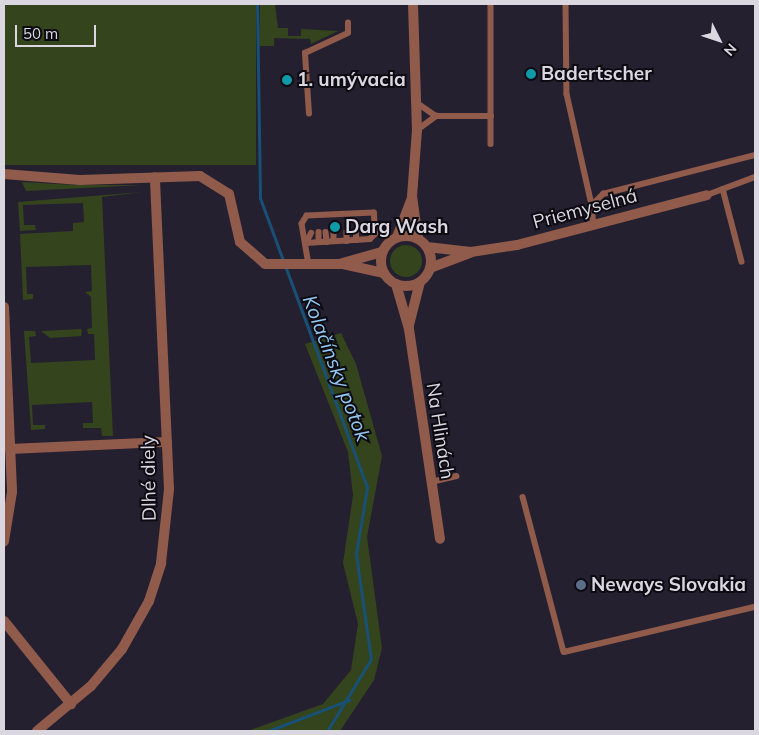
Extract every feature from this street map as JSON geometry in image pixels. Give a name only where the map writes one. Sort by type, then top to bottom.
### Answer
[{"type":"street","points":[[4,174],[80,180],[200,176],[220,184],[233,202],[244,249],[264,264],[280,266],[339,264],[384,273],[396,284],[420,282],[430,268],[427,248],[418,239],[412,196],[417,130],[414,4]]},
{"type":"street","name":"Dlhé diely","points":[[37,731],[70,704],[122,649],[157,579],[168,523],[155,177]]},
{"type":"street","name":"Priemyselná","points":[[430,268],[471,252],[593,225],[707,194]]},
{"type":"street","points":[[339,264],[382,252],[397,238],[412,196]]},
{"type":"street","points":[[397,238],[418,239]]},
{"type":"street","name":"Priemyselná","points":[[427,248],[471,252]]},
{"type":"street","points":[[382,252],[384,273]]},
{"type":"street","name":"Na Hlinách","points":[[409,329],[420,282]]},
{"type":"street","name":"Na Hlinách","points":[[396,284],[409,329],[440,539]]},
{"type":"street","points":[[4,307],[11,516],[4,541]]},
{"type":"street","points":[[10,449],[166,442]]},
{"type":"street","points":[[4,621],[70,704]]},
{"type":"lane","points":[[490,4],[491,144]]},
{"type":"lane","points":[[566,4],[567,94],[592,205],[593,225]]},
{"type":"lane","points":[[309,114],[305,53],[348,32],[348,23]]},
{"type":"lane","points":[[416,102],[436,116],[490,116]]},
{"type":"lane","points":[[417,130],[436,116]]},
{"type":"lane","points":[[592,205],[596,197],[611,191],[755,155]]},
{"type":"lane","points":[[707,194],[755,177]]},
{"type":"lane","points":[[723,189],[742,262]]},
{"type":"lane","points":[[306,243],[370,239],[375,234],[374,213],[326,215],[302,224],[309,265]]},
{"type":"lane","points":[[346,214],[346,222]]},
{"type":"lane","points":[[356,214],[356,222]]},
{"type":"lane","points":[[326,215],[326,222]]},
{"type":"lane","points":[[334,215],[334,222]]},
{"type":"lane","points":[[356,231],[357,240]]},
{"type":"lane","points":[[319,232],[319,242]]},
{"type":"lane","points":[[326,232],[327,242]]},
{"type":"lane","points":[[334,232],[334,241]]},
{"type":"lane","points":[[347,232],[347,241]]},
{"type":"lane","points":[[306,243],[311,233]]},
{"type":"lane","points":[[431,482],[456,476]]},
{"type":"lane","points":[[523,497],[564,652],[755,606]]},
{"type":"green space","points":[[4,4],[256,4],[256,165],[4,165]]},
{"type":"green space","points":[[260,4],[275,4],[278,28],[288,28],[288,36],[301,36],[301,29],[338,31],[311,44],[310,39],[274,38],[274,46],[259,46]]},
{"type":"green space","points":[[22,182],[75,185],[142,185],[26,191]]},
{"type":"green space","points":[[143,192],[102,197],[113,436],[102,436],[101,428],[83,428],[83,423],[93,423],[92,402],[32,405],[33,425],[45,425],[45,429],[31,430],[24,331],[35,331],[36,336],[29,337],[31,363],[95,360],[94,334],[88,334],[87,329],[92,328],[91,297],[85,292],[92,291],[91,265],[26,267],[27,294],[33,294],[33,299],[23,300],[20,234],[73,231],[73,223],[84,222],[83,203],[23,205],[24,225],[35,225],[36,230],[20,231],[18,202]]},
{"type":"green space","points":[[406,245],[412,246],[417,250],[421,255],[421,267],[417,272],[412,276],[406,277],[400,276],[395,272],[391,267],[390,261],[391,255],[395,250],[400,246]]},
{"type":"green space","points":[[81,329],[82,331],[81,336],[50,338],[41,331]]},
{"type":"green space","points":[[341,333],[356,364],[382,456],[367,537],[382,648],[374,680],[340,731],[248,731],[323,704],[351,670],[358,624],[343,563],[353,495],[348,452],[305,344]]},
{"type":"waterway","name":"Kolačínsky potok","points":[[257,4],[260,198],[367,488],[356,554],[371,659],[327,731]]},
{"type":"waterway","points":[[268,731],[349,700]]},
{"type":"place","name":"Badertscher","points":[[531,74]]},
{"type":"place","name":"1. umývacia","points":[[287,80]]},
{"type":"place","name":"Darg Wash","points":[[335,227]]},
{"type":"place","name":"Neways Slovakia","points":[[581,585]]}]
